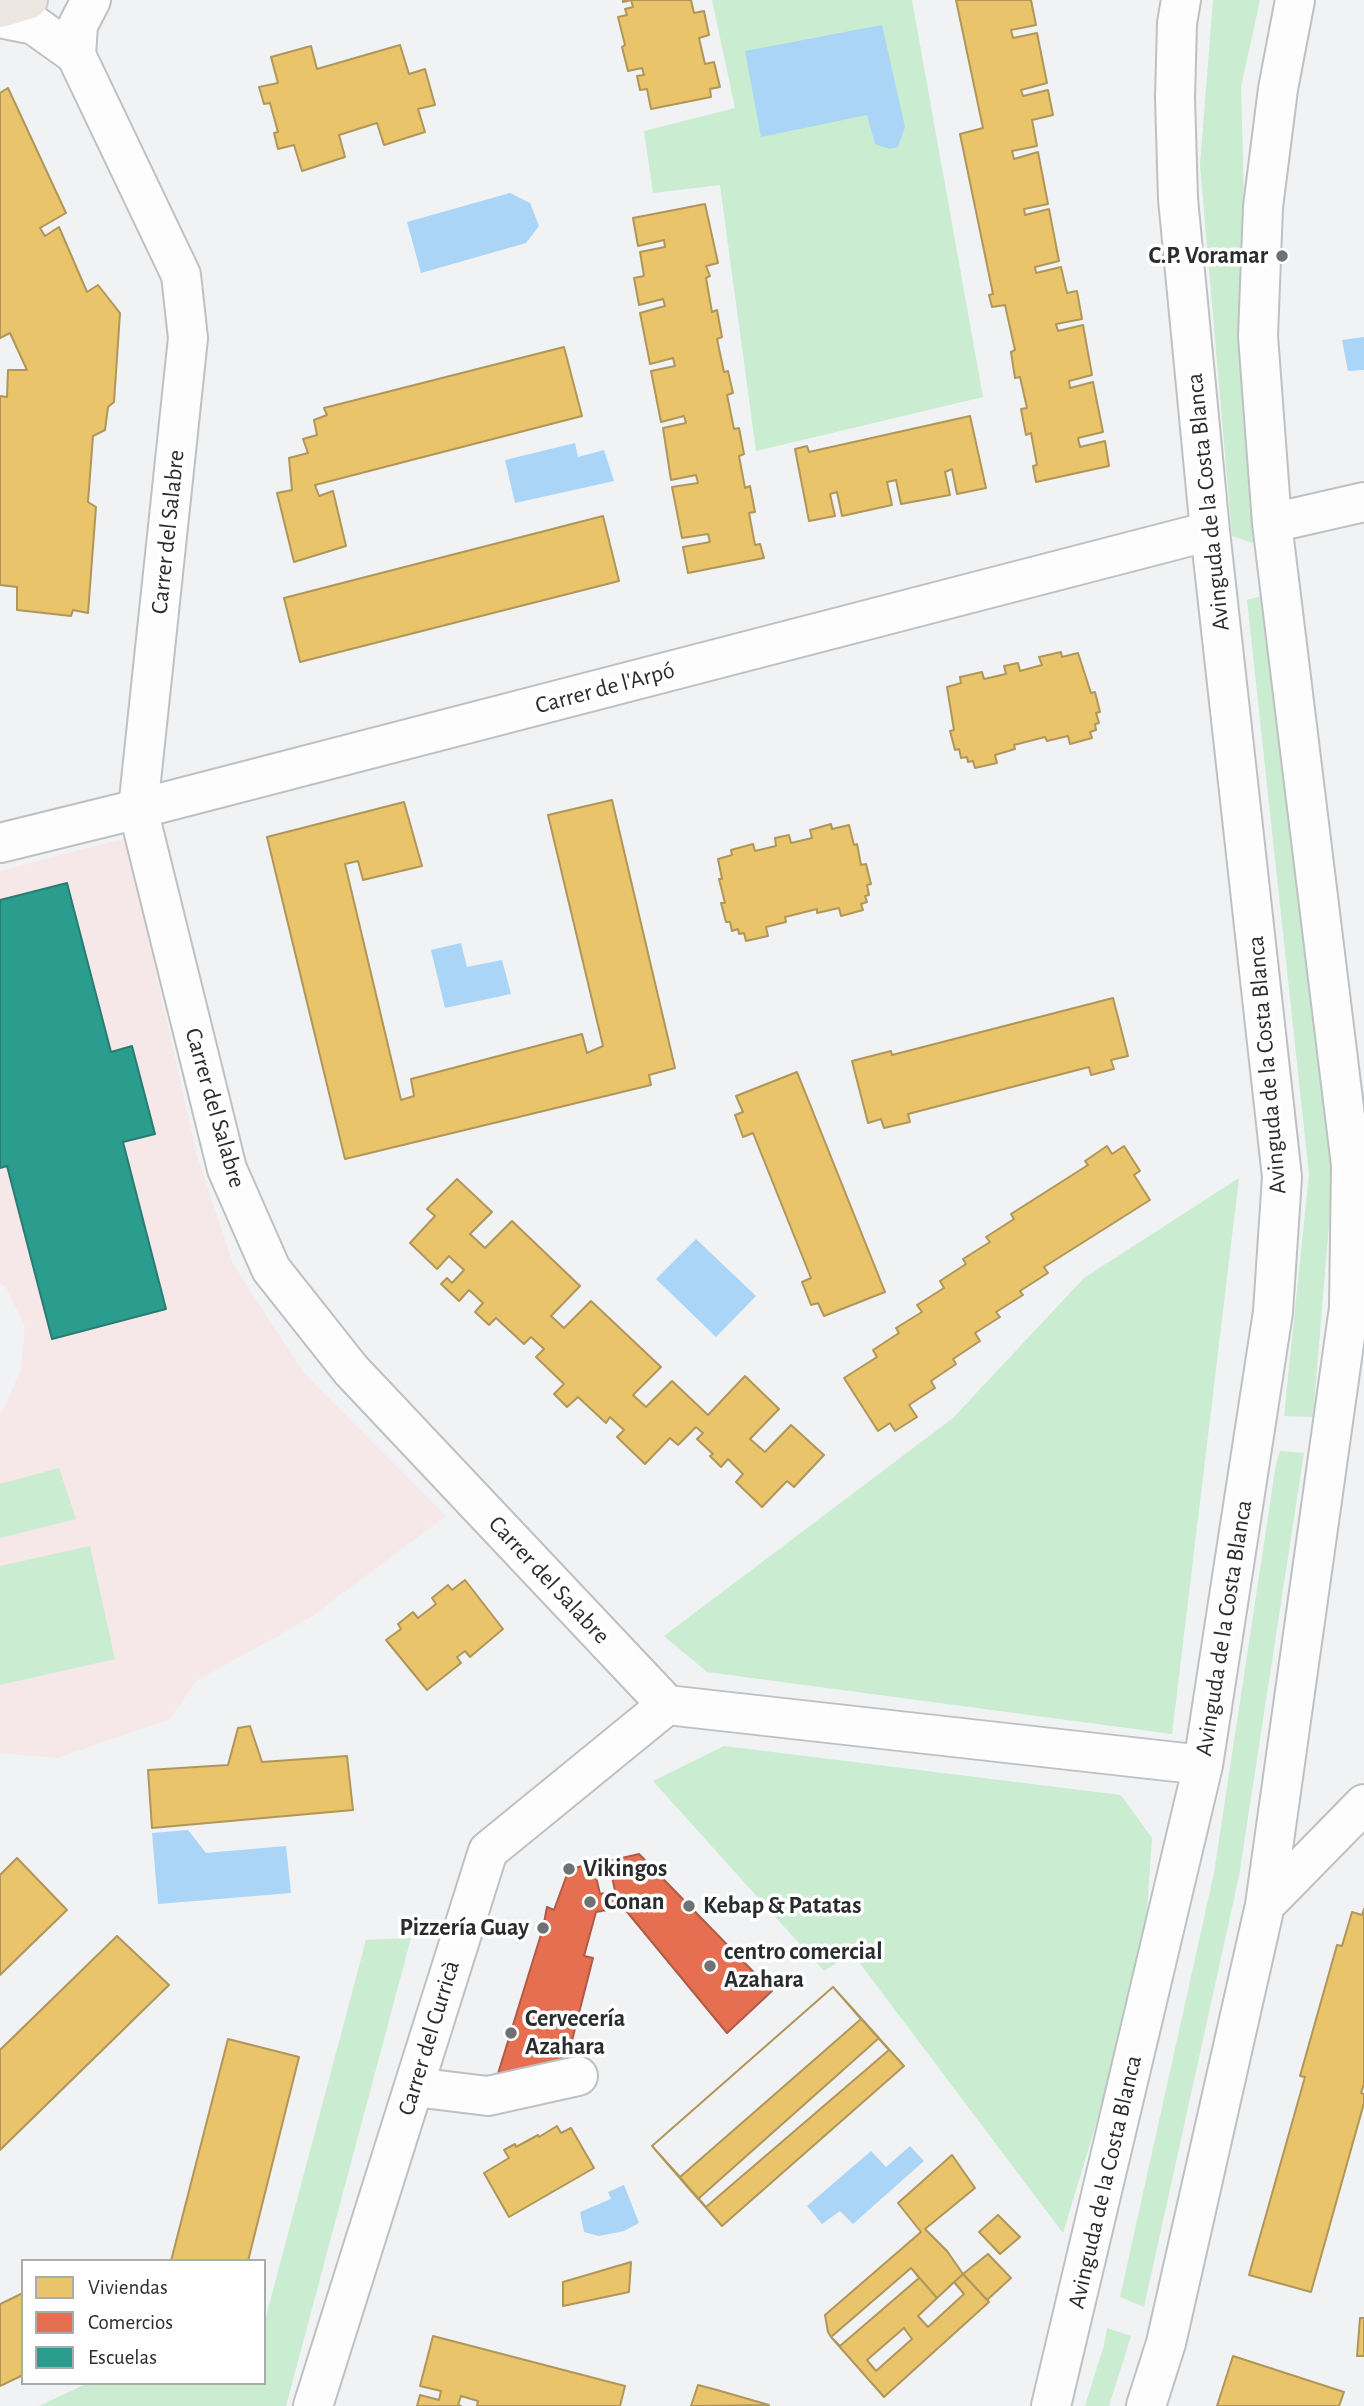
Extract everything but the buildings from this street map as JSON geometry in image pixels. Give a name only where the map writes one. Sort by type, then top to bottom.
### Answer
[{"type":"main road","points":[[0,8],[28,0]]},
{"type":"street","points":[[75,55],[78,25],[91,0]]},
{"type":"street","name":"Avinguda de la Costa Blanca","points":[[1052,2406],[1203,1765],[1273,1312],[1282,1177],[1210,531],[1178,199],[1175,98],[1177,23],[1181,0]]},
{"type":"street","points":[[1146,2406],[1166,2343],[1265,1905],[1349,1308],[1351,1165],[1272,523],[1258,336],[1266,181],[1278,89],[1295,0]]},
{"type":"street","name":"Carrer del Salabre","points":[[0,18],[34,25],[75,55],[181,275],[188,338],[138,809],[227,1169],[271,1269],[351,1370],[667,1705]]},
{"type":"street","points":[[1272,523],[1364,502]]},
{"type":"street","name":"Carrer de l'Arpó","points":[[0,843],[1210,531]]},
{"type":"street","points":[[667,1705],[1203,1765]]},
{"type":"street","name":"Carrer del Curricà","points":[[313,2406],[488,1851],[667,1705]]},
{"type":"street","points":[[1265,1905],[1364,1804]]},
{"type":"street","points":[[414,2088],[488,2096],[578,2076]]},
{"type":"shaded area","points":[[126,838],[197,1156],[233,1264],[303,1372],[446,1516],[308,1619],[196,1681],[170,1719],[57,1758],[0,1753],[0,1413],[21,1369],[25,1327],[6,1287],[0,1283],[0,871]]},
{"type":"green space","points":[[712,0],[912,0],[983,397],[756,451],[720,185],[653,193],[644,131],[735,108]]},
{"type":"green space","points":[[1213,0],[1260,0],[1241,87],[1253,543],[1232,536],[1200,165]]},
{"type":"green space","points":[[1269,594],[1333,1176],[1313,1417],[1284,1416],[1309,1174],[1247,600]]},
{"type":"green space","points":[[1239,1178],[1172,1734],[707,1672],[664,1636],[953,1418],[1084,1278]]},
{"type":"green space","points":[[1280,1451],[1304,1453],[1239,1876],[1144,2307],[1120,2297],[1214,1873]]},
{"type":"green space","points":[[59,1468],[76,1519],[0,1538],[0,1484]]},
{"type":"green space","points":[[90,1546],[115,1659],[0,1685],[0,1566]]},
{"type":"green space","points":[[724,1746],[1121,1795],[1152,1838],[1143,1969],[1063,2233],[852,1953],[824,1971],[653,1781]]},
{"type":"green space","points":[[411,1938],[286,2406],[39,2406],[84,2385],[266,2385],[266,2316],[366,1940]]},
{"type":"green space","points":[[1107,2328],[1131,2336],[1109,2406],[1085,2406],[1104,2345]]},
{"type":"water","points":[[882,25],[905,127],[898,147],[889,149],[875,144],[867,115],[761,137],[745,51]]},
{"type":"water","points":[[510,193],[530,203],[539,226],[526,243],[421,273],[407,222]]},
{"type":"water","points":[[1364,337],[1364,370],[1348,371],[1342,340]]},
{"type":"water","points":[[575,443],[578,457],[604,450],[614,481],[515,503],[505,460]]},
{"type":"water","points":[[461,943],[467,967],[502,960],[511,994],[445,1008],[431,950]]},
{"type":"water","points":[[696,1239],[756,1296],[716,1337],[656,1279]]},
{"type":"water","points":[[188,1830],[206,1853],[286,1846],[291,1893],[158,1904],[152,1833]]},
{"type":"water","points":[[910,2146],[924,2161],[853,2224],[840,2211],[822,2224],[807,2206],[871,2151],[886,2167]]},
{"type":"water","points":[[624,2185],[639,2223],[624,2231],[599,2236],[584,2232],[580,2212],[611,2199],[608,2192]]},
{"type":"place","name":"C.P. Voramar","points":[[1282,256]]},
{"type":"place","name":"Vikingos","points":[[569,1869]]},
{"type":"place","name":"Conan","points":[[590,1902]]},
{"type":"place","name":"Kebap & Patatas","points":[[689,1906]]},
{"type":"place","name":"Pizzería Guay","points":[[543,1928]]},
{"type":"place","name":"centro comercial Azahara","points":[[710,1966]]},
{"type":"place","name":"Cervecería Azahara","points":[[511,2033]]}]
